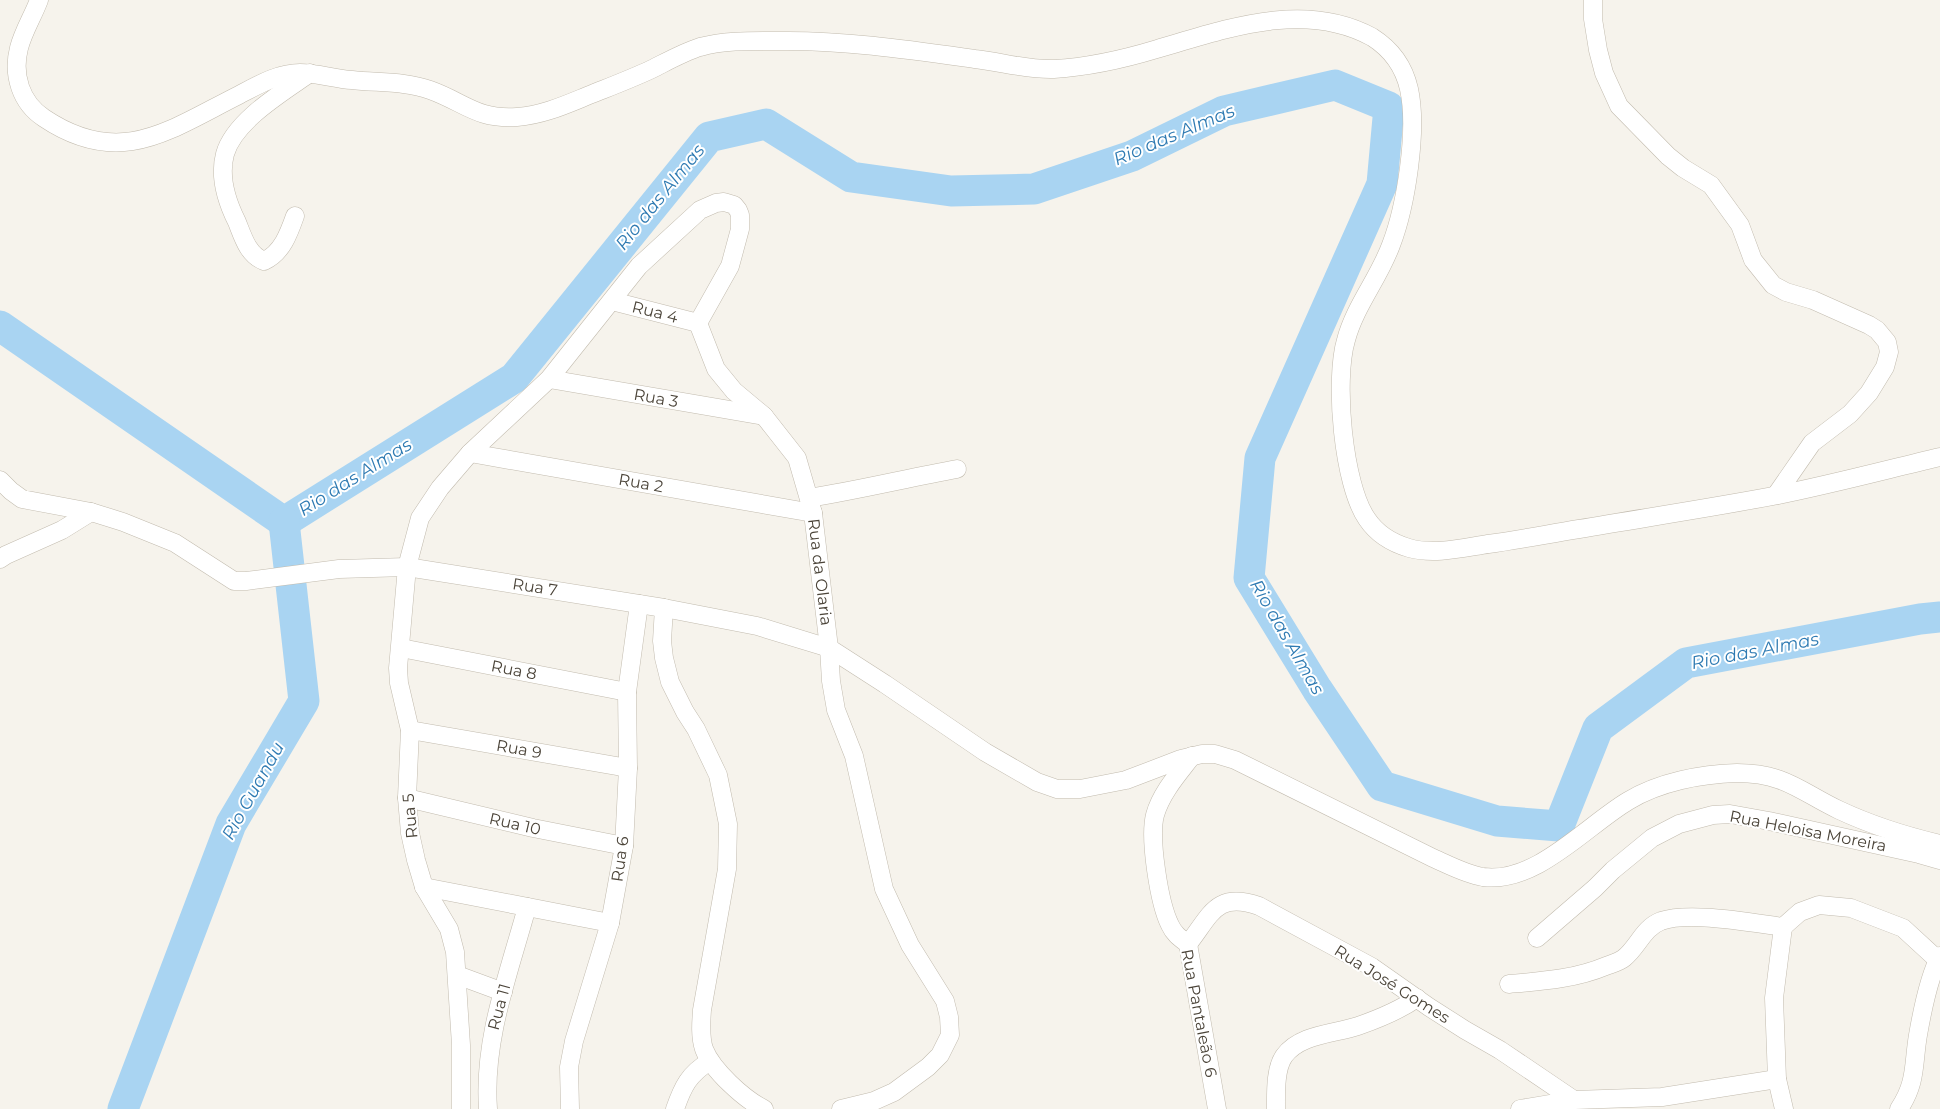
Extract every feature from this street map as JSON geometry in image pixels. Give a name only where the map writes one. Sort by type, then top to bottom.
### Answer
[{"type":"street","points":[[39,0],[20,42],[17,54],[16,71],[20,88],[28,103],[38,115],[91,140],[105,142],[136,142],[151,138],[172,130],[264,82],[286,75],[310,73],[356,81],[407,85],[428,89],[465,108],[488,117],[520,117],[548,112],[637,76],[693,50],[733,41],[801,41],[844,44],[989,61],[1022,68],[1047,69],[1079,66],[1148,52],[1244,23],[1289,15],[1326,18],[1368,34],[1388,48],[1402,68],[1409,88],[1411,102],[1410,151],[1399,219],[1391,245],[1347,335],[1341,360],[1342,413],[1351,485],[1364,516],[1382,537],[1414,549],[1445,550],[1510,541],[1776,495],[1940,457]]},
{"type":"street","points":[[1593,0],[1594,33],[1604,72],[1619,106],[1668,156],[1683,168],[1711,185],[1740,225],[1752,260],[1773,285],[1786,292],[1813,300],[1869,325],[1877,330],[1887,342],[1888,352],[1885,368],[1869,393],[1850,414],[1812,443],[1776,495]]},
{"type":"street","points":[[296,216],[286,238],[274,257],[264,261],[256,258],[248,247],[233,214],[225,188],[225,154],[241,126],[280,94],[310,73]]},
{"type":"street","name":"Rua 5","points":[[461,1109],[461,1045],[455,952],[449,929],[424,887],[410,833],[407,798],[410,730],[399,684],[398,668],[407,567],[420,518],[456,467],[549,379],[639,266],[700,210],[716,203],[724,202],[734,205],[738,210],[741,221],[730,266],[698,322]]},
{"type":"street","name":"Rua 4","points":[[612,301],[698,322]]},
{"type":"street","name":"Rua da Olaria","points":[[698,322],[716,369],[734,391],[764,416],[798,458],[811,506],[829,648],[831,682],[836,710],[854,756],[884,889],[910,945],[945,1001],[949,1017],[950,1035],[940,1054],[928,1067],[894,1092],[874,1101],[841,1109]]},
{"type":"street","name":"Rua 3","points":[[549,379],[764,416]]},
{"type":"street","name":"Rua 2","points":[[470,453],[811,506],[854,491],[957,469]]},
{"type":"street","name":"Rua 7","points":[[0,480],[22,500],[91,512],[123,522],[175,543],[234,581],[246,582],[331,569],[407,567],[664,608],[757,626],[829,648],[985,752],[1036,782],[1057,789],[1080,790],[1126,780],[1192,756],[1215,754],[1235,760],[1433,858],[1462,871],[1483,877],[1503,876],[1521,872],[1566,846],[1628,801],[1642,794],[1679,781],[1719,774],[1738,773],[1779,778],[1855,817],[1905,835],[1940,844]]},
{"type":"street","points":[[0,559],[6,554],[62,530],[91,512]]},
{"type":"street","name":"Rua 6","points":[[570,1109],[569,1067],[574,1041],[610,923],[624,846],[628,768],[627,692],[639,604]]},
{"type":"street","points":[[664,608],[663,649],[670,682],[696,729],[718,775],[728,824],[727,869],[701,1023],[704,1048],[710,1061],[744,1095],[764,1109]]},
{"type":"street","name":"Rua 8","points":[[401,648],[627,692]]},
{"type":"street","name":"Rua 9","points":[[410,730],[628,768]]},
{"type":"street","name":"Rua Pantaleão 6","points":[[1192,756],[1175,777],[1158,806],[1154,830],[1155,854],[1163,905],[1168,923],[1174,933],[1188,944],[1217,1109]]},
{"type":"street","name":"Rua 10","points":[[407,798],[533,828],[624,846]]},
{"type":"street","name":"Rua Heloisa Moreira","points":[[1537,938],[1595,888],[1612,870],[1652,838],[1679,824],[1713,815],[1730,814],[1769,821],[1940,860]]},
{"type":"street","points":[[424,887],[610,923]]},
{"type":"street","name":"Rua José Gomes","points":[[1188,944],[1216,908],[1227,902],[1247,902],[1259,906],[1372,967],[1574,1100]]},
{"type":"street","points":[[1784,1109],[1777,1079],[1774,998],[1783,927],[1800,912],[1819,905],[1851,908],[1903,928],[1939,959],[1927,996],[1918,1035],[1913,1080],[1900,1109]]},
{"type":"street","name":"Rua 11","points":[[488,1109],[487,1086],[491,1034],[527,907]]},
{"type":"street","points":[[1509,984],[1553,981],[1589,973],[1623,959],[1647,930],[1660,922],[1671,919],[1726,919],[1783,927]]},
{"type":"street","points":[[458,976],[503,992]]},
{"type":"street","points":[[1276,1109],[1280,1065],[1284,1056],[1294,1047],[1307,1039],[1358,1026],[1406,1006],[1417,998]]},
{"type":"street","points":[[675,1109],[686,1081],[698,1069],[710,1061]]},
{"type":"street","points":[[1520,1109],[1574,1100],[1663,1103],[1777,1079]]},
{"type":"waterway","name":"Rio das Almas","points":[[0,326],[284,522],[514,378],[709,137],[766,124],[851,177],[951,191],[1034,189],[1132,156],[1224,111],[1335,85],[1389,107],[1382,184],[1260,458],[1249,578],[1317,689],[1382,786],[1497,821],[1559,826],[1598,728],[1686,663],[1920,619],[1940,617]]},
{"type":"waterway","name":"Rio Guandu","points":[[123,1109],[231,824],[304,701],[284,522]]}]
